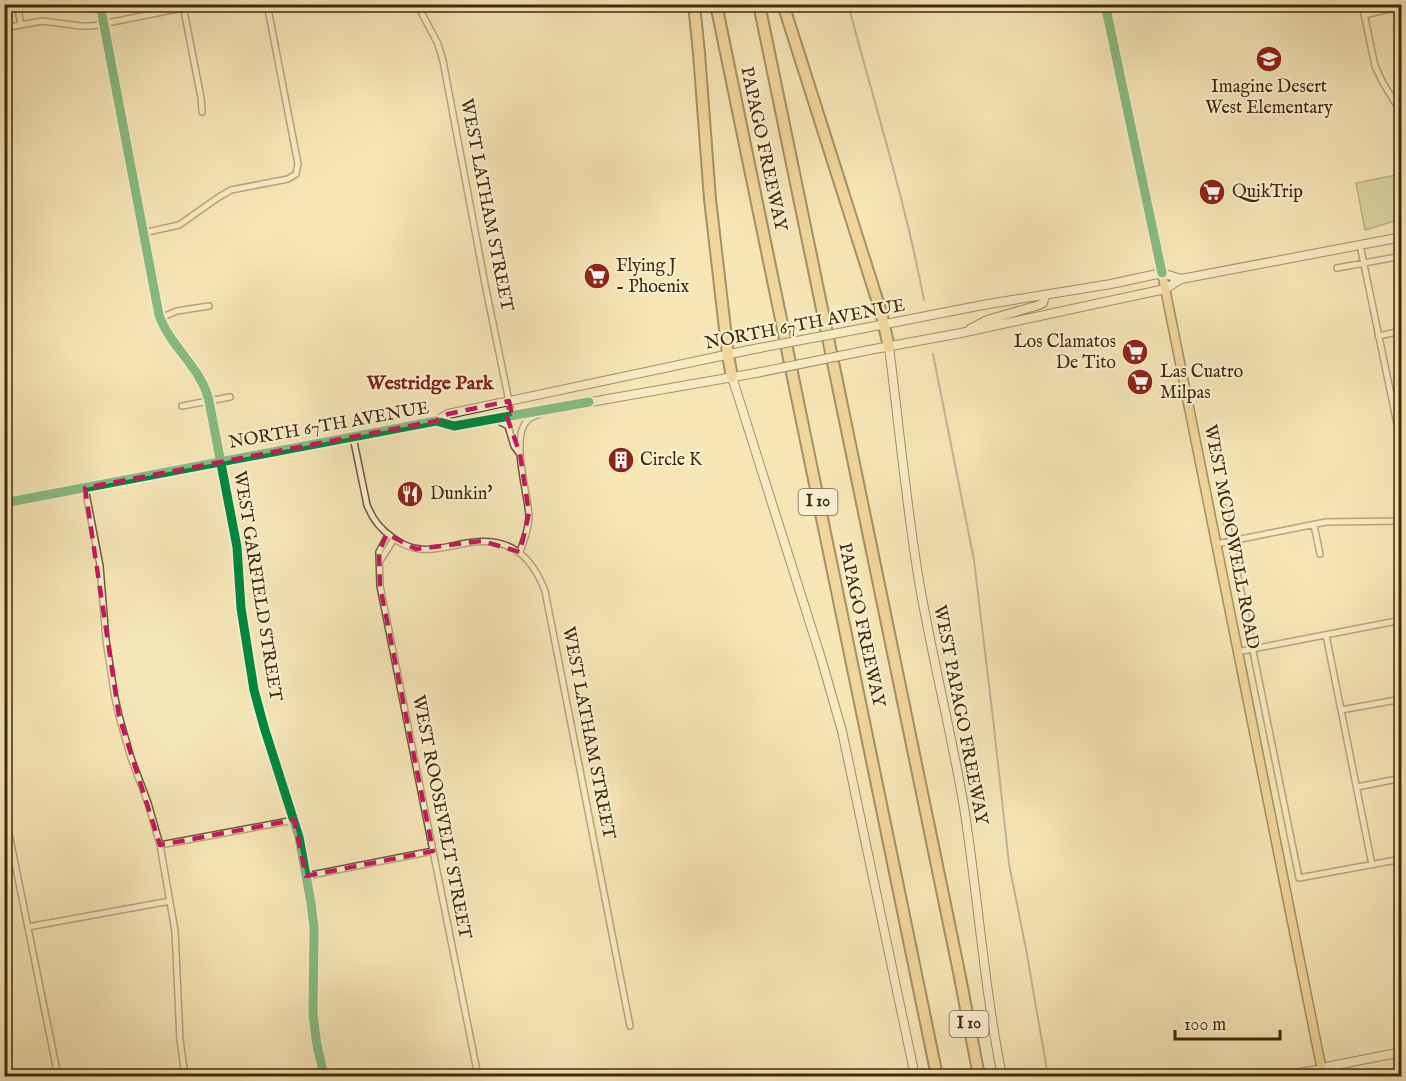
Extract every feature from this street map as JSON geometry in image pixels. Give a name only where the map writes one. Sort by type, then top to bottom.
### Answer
[{"type":"highway","points":[[694,4],[710,199],[732,377]]},
{"type":"highway","name":"PAPAGO FREEWAY","points":[[716,4],[936,1074]]},
{"type":"highway","name":"PAPAGO FREEWAY","points":[[759,4],[979,1077]]},
{"type":"highway","points":[[783,4],[885,325],[889,347]]},
{"type":"main road","name":"WEST MCDOWELL ROAD","points":[[1105,4],[1166,289],[1322,1072]]},
{"type":"main road","name":"NORTH 67TH AVENUE","points":[[4,503],[436,422],[454,426],[756,373],[918,342],[1166,289],[1181,279],[1401,237]]},
{"type":"main road","name":"NORTH 67TH AVENUE","points":[[436,422],[448,414],[749,350],[1162,273],[1181,279]]},
{"type":"main road","points":[[961,333],[987,320],[1039,305],[1043,303],[1045,295]]},
{"type":"main road","name":"WEST PAPAGO FREEWAY","points":[[889,347],[912,537],[956,761],[990,1014],[1002,1077]]},
{"type":"main road","points":[[732,377],[842,731],[915,1077]]},
{"type":"main road","points":[[1322,1072],[1401,1052]]},
{"type":"street","points":[[17,4],[21,25]]},
{"type":"street","name":"WEST GARFIELD STREET","points":[[99,4],[160,318],[203,384],[209,401],[237,547],[242,608],[254,690],[299,837],[306,876],[314,927],[314,1022],[324,1077]]},
{"type":"street","points":[[4,28],[42,21],[85,26],[103,24],[183,6],[202,4]]},
{"type":"street","points":[[143,233],[179,225],[231,190],[288,179],[296,174],[298,164],[267,4]]},
{"type":"street","name":"WEST LATHAM STREET","points":[[417,4],[438,44],[443,61],[512,416]]},
{"type":"street","points":[[1362,4],[1375,66],[1401,114]]},
{"type":"street","points":[[183,6],[202,112]]},
{"type":"street","points":[[1364,15],[1401,6]]},
{"type":"street","points":[[1395,104],[1401,100]]},
{"type":"street","points":[[1360,245],[1401,448]]},
{"type":"street","points":[[1337,268],[1401,256]]},
{"type":"street","points":[[160,318],[209,306]]},
{"type":"street","points":[[1378,336],[1401,332]]},
{"type":"street","points":[[182,406],[230,397]]},
{"type":"street","points":[[353,437],[367,505],[371,514],[391,537],[406,546],[423,550],[482,542],[499,543],[520,552],[527,534],[529,513],[520,441],[528,420],[558,407]]},
{"type":"street","points":[[1393,410],[1401,409]]},
{"type":"street","points":[[495,419],[508,426],[512,433],[514,446],[520,454]]},
{"type":"street","points":[[85,488],[100,566],[106,640],[119,716],[160,845],[170,901],[177,946],[180,1032],[185,1077]]},
{"type":"street","name":"WEST MCDOWELL ROAD","points":[[1224,508],[1299,878],[1372,865]]},
{"type":"street","points":[[1216,544],[1338,521],[1401,520]]},
{"type":"street","points":[[1314,525],[1320,554]]},
{"type":"street","name":"WEST ROOSEVELT STREET","points":[[391,537],[379,552],[380,586],[478,1077]]},
{"type":"street","name":"WEST LATHAM STREET","points":[[520,552],[540,577],[545,591],[630,1026]]},
{"type":"street","points":[[1237,652],[1401,620]]},
{"type":"street","points":[[1326,635],[1372,865],[1401,859]]},
{"type":"street","points":[[1341,710],[1401,699]]},
{"type":"street","points":[[1357,787],[1401,778]]},
{"type":"street","points":[[4,809],[58,1077]]},
{"type":"street","points":[[160,845],[294,820]]},
{"type":"street","points":[[306,876],[433,851]]},
{"type":"street","points":[[28,927],[170,901]]},
{"type":"street","points":[[1275,1077],[1322,1072]]},
{"type":"highlighted area","points":[[509,401],[512,416],[507,417],[520,454],[529,513],[520,552],[482,541],[416,549],[387,534],[379,552],[380,586],[433,851],[306,876],[294,820],[160,845],[119,716],[85,488],[436,421],[448,414]]},
{"type":"green space","points":[[1401,174],[1401,219],[1365,230],[1356,183]]},
{"type":"waterway","points":[[848,4],[898,189],[924,300]]},
{"type":"waterway","points":[[933,354],[974,560],[1009,864],[1048,1076]]},
{"type":"cycle path","points":[[100,4],[159,315],[170,337],[200,378],[209,401],[237,547],[241,608],[254,690],[299,837],[311,903],[314,927],[313,1015],[324,1076]]},
{"type":"cycle path","points":[[1105,4],[1162,273]]},
{"type":"cycle path","points":[[4,503],[436,421],[454,426],[589,402]]},
{"type":"place","name":"Imagine Desert West Elementary","points":[[1269,59]]},
{"type":"place","name":"QuikTrip","points":[[1212,192]]},
{"type":"place","name":"Flying J - Phoenix","points":[[597,276]]},
{"type":"place","name":"Los Clamatos De Tito","points":[[1135,352]]},
{"type":"place","name":"Las Cuatro Milpas","points":[[1140,382]]},
{"type":"place","name":"Circle K","points":[[621,460]]},
{"type":"place","name":"Dunkin'","points":[[410,494]]},
{"type":"district","name":"Westridge Park","points":[[430,383]]}]
